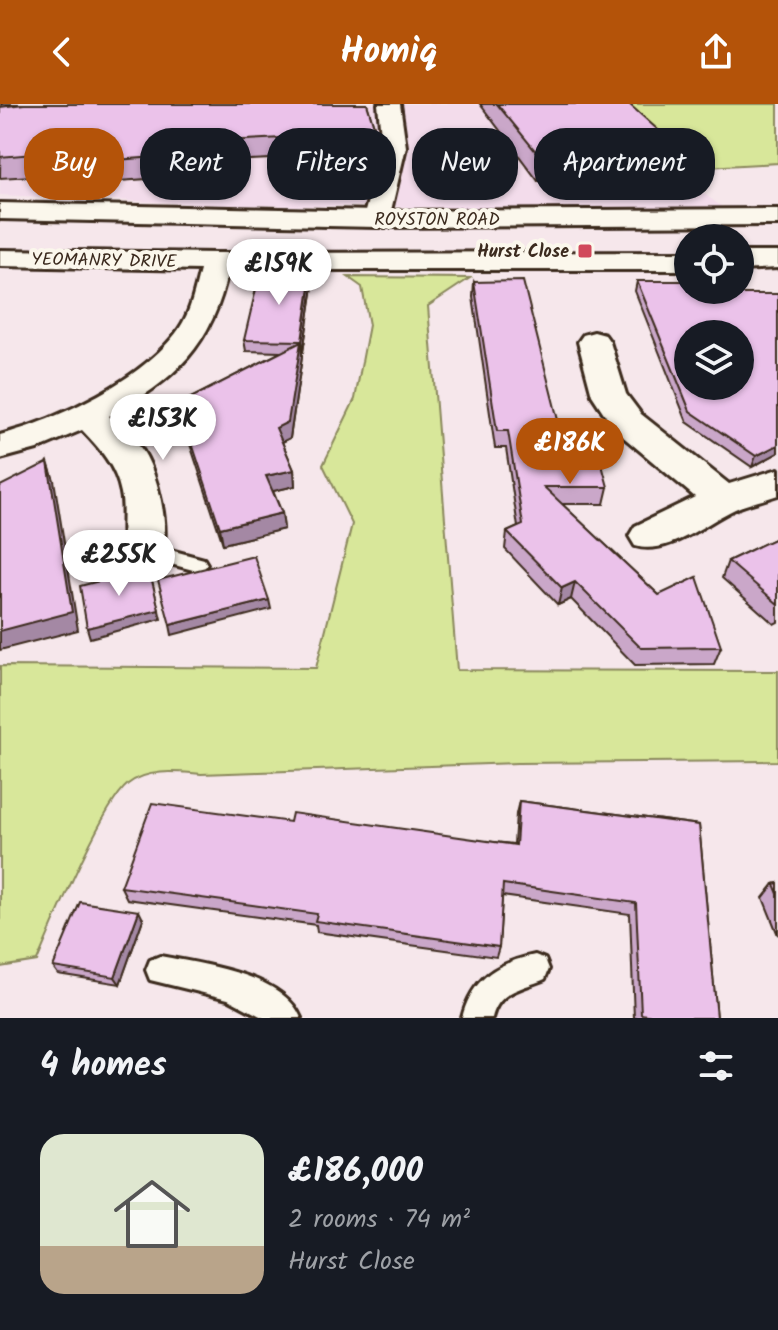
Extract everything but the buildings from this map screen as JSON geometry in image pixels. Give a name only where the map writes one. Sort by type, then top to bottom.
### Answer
[{"type":"main road","name":"ROYSTON ROAD","points":[[0,211],[376,219],[778,217]]},
{"type":"street","points":[[376,219],[394,147],[389,104]]},
{"type":"street","name":"YEOMANRY DRIVE","points":[[0,258],[216,262],[674,261]]},
{"type":"street","points":[[754,261],[778,260]]},
{"type":"street","points":[[0,447],[17,444],[87,415],[161,365],[190,336],[205,306],[216,262]]},
{"type":"street","points":[[594,342],[615,407],[628,422],[723,499]]},
{"type":"street","points":[[87,415],[127,456],[141,493],[144,550]]},
{"type":"street","points":[[649,536],[723,499],[778,482]]},
{"type":"lane","points":[[91,563],[144,550],[197,564]]},
{"type":"lane","points":[[477,1018],[479,1005],[509,974],[535,969]]},
{"type":"lane","points":[[160,970],[246,989],[273,1004],[286,1018]]},
{"type":"shaded area","points":[[0,104],[603,104],[628,128],[534,128],[534,200],[713,200],[726,210],[223,205],[112,200],[124,200],[124,128],[24,128],[24,196],[0,195]]},
{"type":"green space","points":[[603,104],[778,104],[778,163],[715,167],[715,128],[628,128]]},
{"type":"green space","points":[[348,277],[470,278],[428,306],[457,670],[778,671],[778,761],[517,763],[201,774],[163,772],[145,775],[128,784],[105,816],[78,867],[37,961],[0,967],[0,666],[316,668],[352,524],[323,465],[355,399],[369,325],[362,287]]},
{"type":"place","name":"Hurst Close","points":[[585,251]]}]
